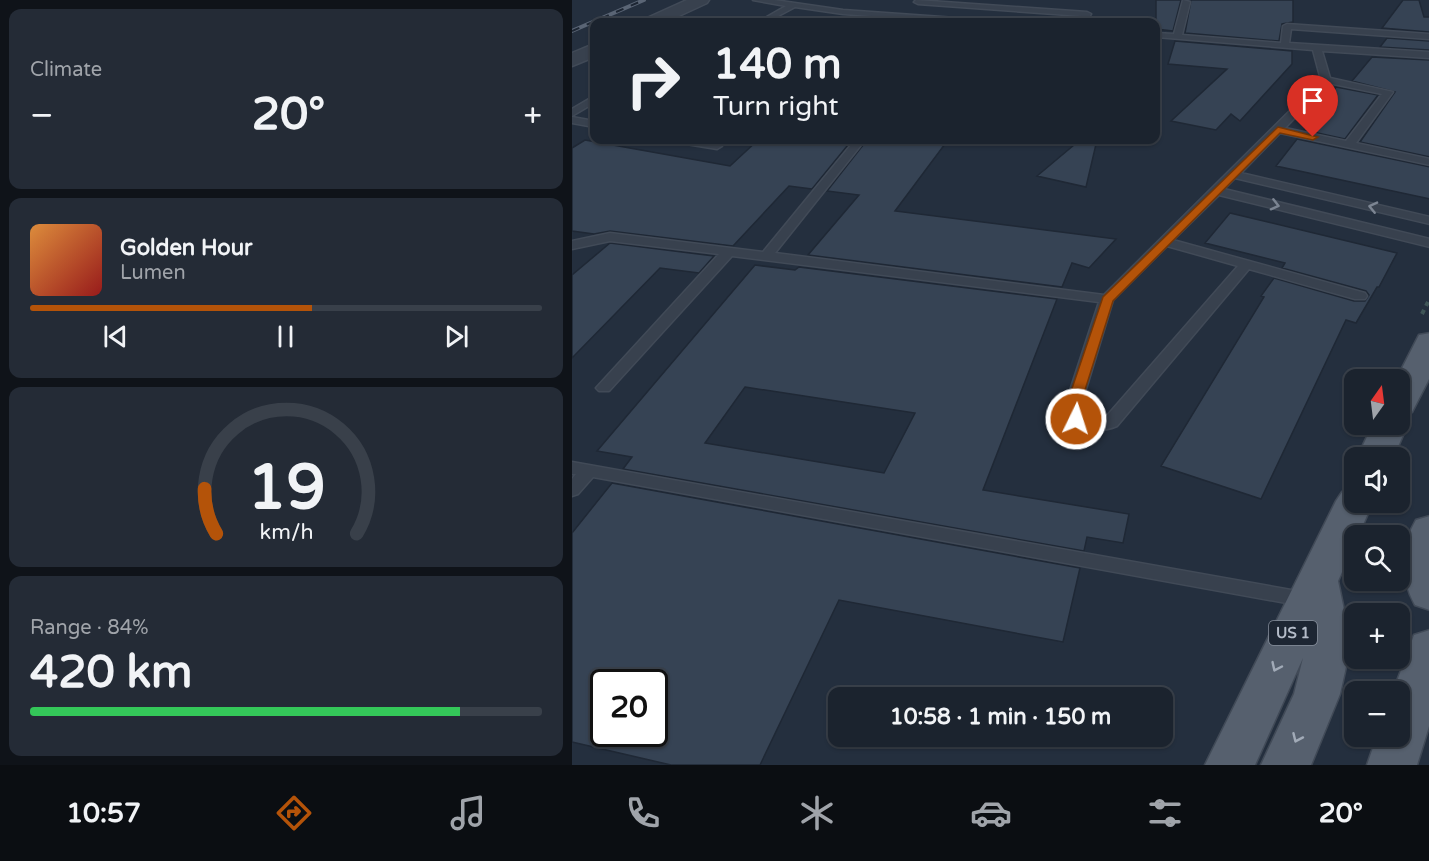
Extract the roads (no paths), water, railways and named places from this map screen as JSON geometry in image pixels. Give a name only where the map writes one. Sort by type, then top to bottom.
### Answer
[{"type":"main road","points":[[1410,384],[1430,342]]},
{"type":"main road","name":"US 1","points":[[1230,765],[1349,513]]},
{"type":"main road","points":[[1430,530],[1426,540],[1425,582],[1430,594]]},
{"type":"main road","points":[[1286,765],[1317,694],[1329,644],[1313,591]]},
{"type":"main road","points":[[1392,765],[1430,648]]},
{"type":"street","points":[[662,18],[701,0]]},
{"type":"street","points":[[572,60],[590,52]]},
{"type":"lane","points":[[757,0],[930,18]]},
{"type":"lane","points":[[903,16],[919,1],[1087,14],[1084,18]]},
{"type":"lane","points":[[1176,37],[1186,2]]},
{"type":"lane","points":[[770,18],[794,5]]},
{"type":"lane","points":[[1285,45],[1287,26],[1430,37]]},
{"type":"lane","points":[[1160,35],[1430,56]]},
{"type":"lane","points":[[1317,48],[1326,80]]},
{"type":"lane","points":[[1247,264],[1111,422],[1093,425],[1076,419],[1071,412],[1108,299],[1235,175],[1326,80]]},
{"type":"lane","points":[[1326,80],[1388,92],[1349,145]]},
{"type":"lane","points":[[572,113],[590,102]]},
{"type":"lane","points":[[572,120],[590,123]]},
{"type":"lane","points":[[1278,130],[1430,162]]},
{"type":"lane","points":[[705,144],[717,146]]},
{"type":"lane","points":[[766,256],[857,144]]},
{"type":"lane","points":[[1235,175],[1430,221]]},
{"type":"lane","points":[[1218,191],[1430,243]]},
{"type":"lane","points":[[572,245],[610,237],[1108,299]]},
{"type":"lane","points":[[1166,242],[1360,296]]},
{"type":"lane","points":[[604,388],[729,251]]},
{"type":"lane","points":[[572,490],[580,469],[1313,591]]},
{"type":"railway","points":[[602,18],[644,0]]},
{"type":"railway","points":[[572,31],[590,23]]}]
